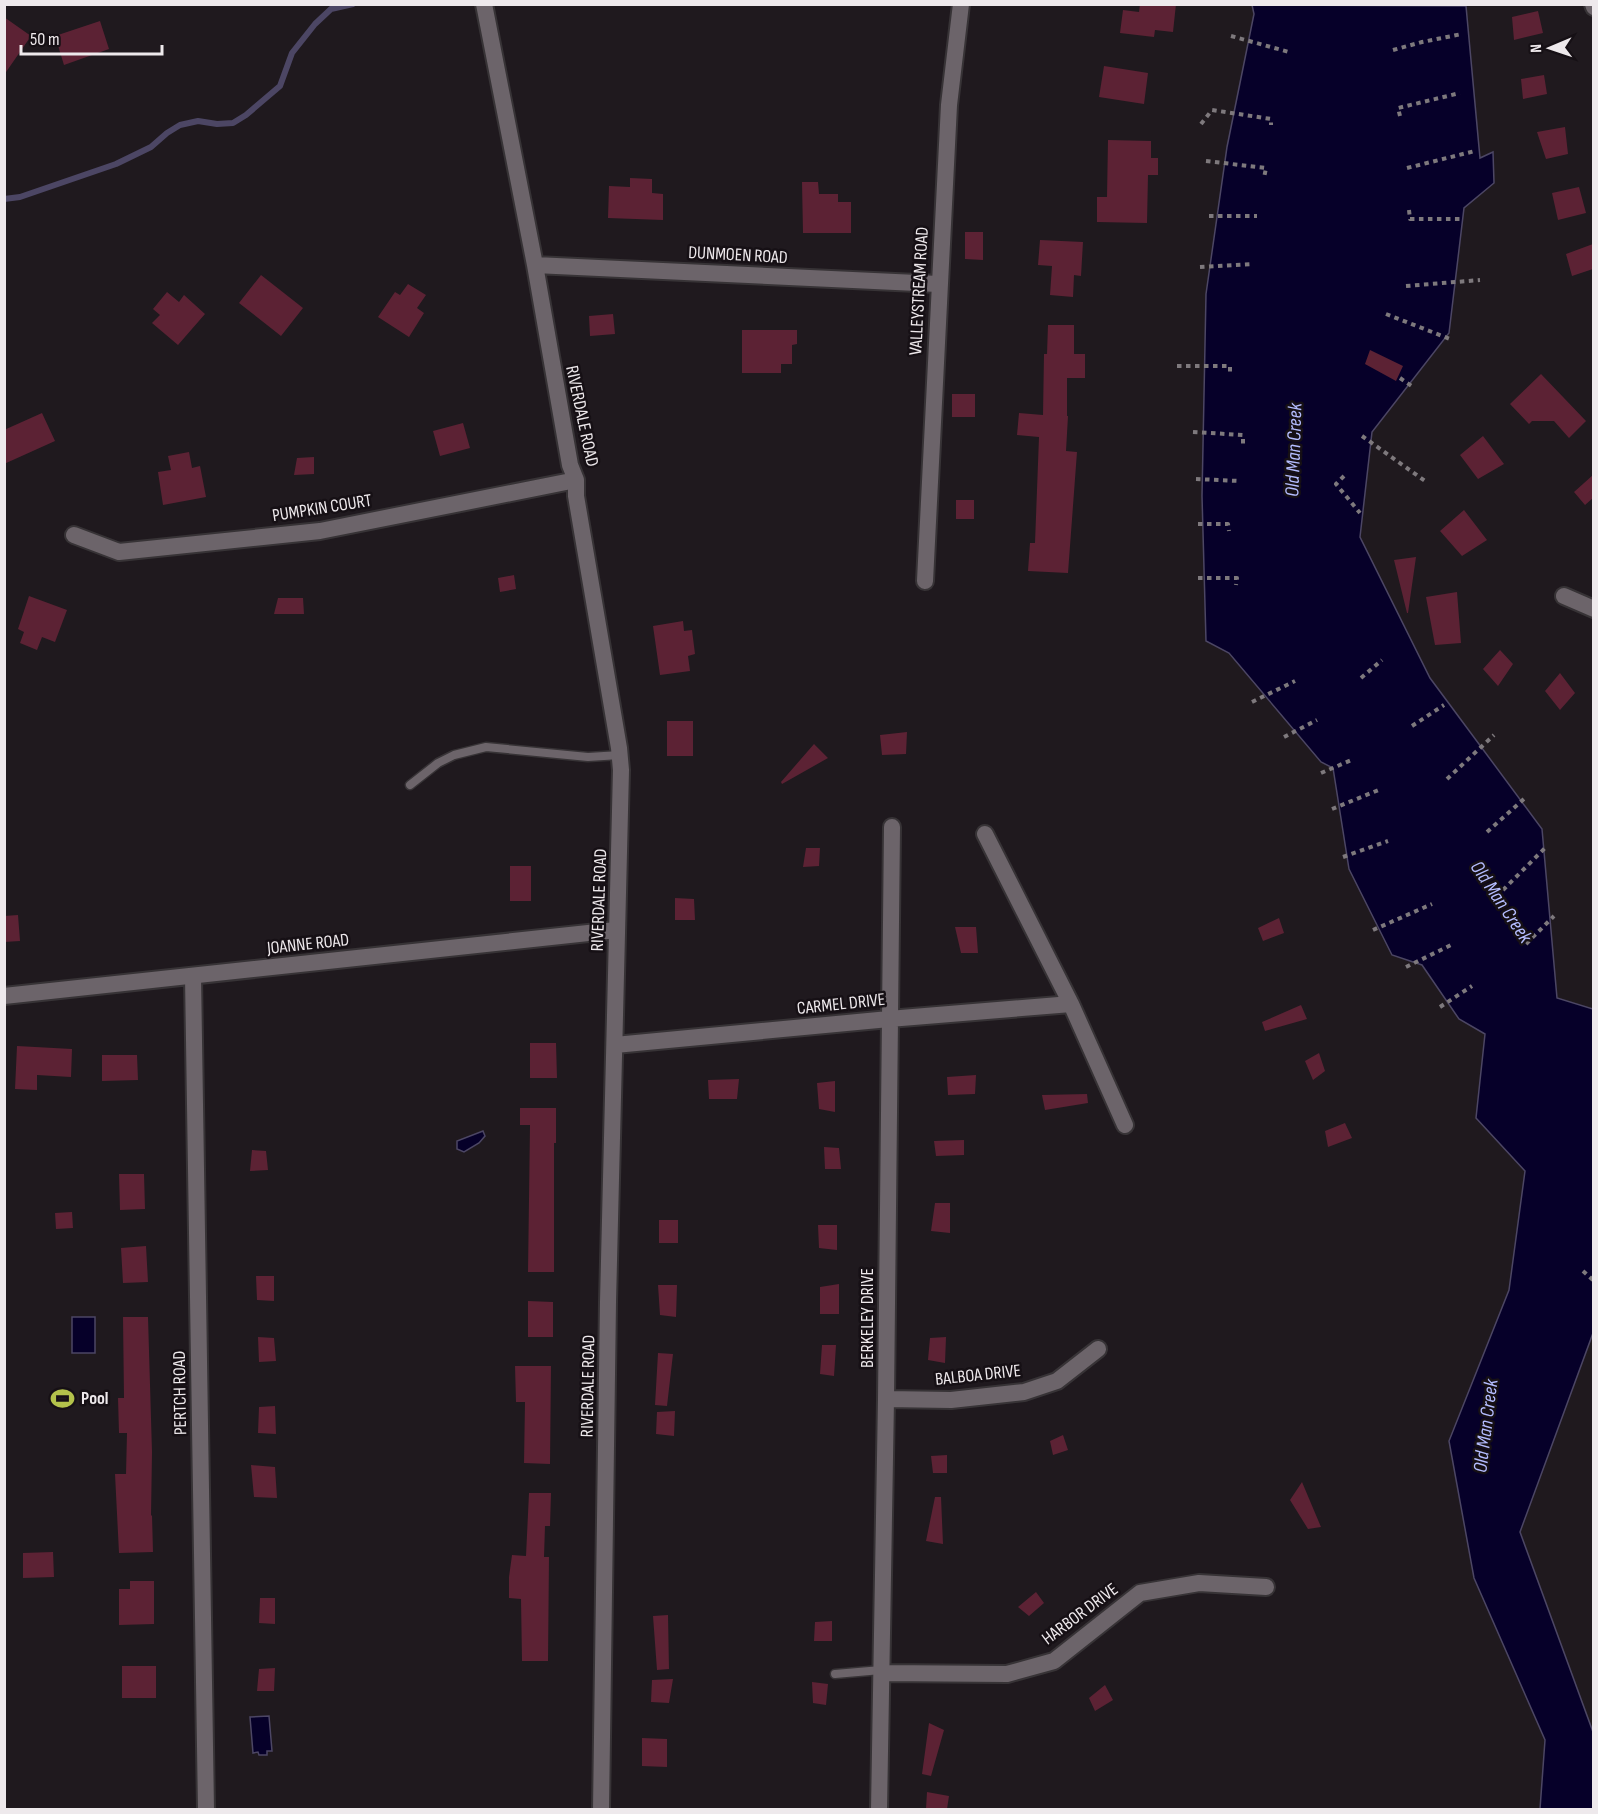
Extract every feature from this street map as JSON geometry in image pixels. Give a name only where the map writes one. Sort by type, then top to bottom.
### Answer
[{"type":"street","name":"RIVERDALE ROAD","points":[[484,4],[535,265],[570,465],[576,480],[576,496],[620,755],[620,840],[608,1302],[601,1809]]},
{"type":"street","name":"VALLEYSTREAM ROAD","points":[[924,580],[948,105],[961,4]]},
{"type":"street","name":"DUNMOEN ROAD","points":[[535,265],[938,285]]},
{"type":"street","name":"PUMPKIN COURT","points":[[74,535],[118,552],[320,531],[576,480]]},
{"type":"street","points":[[1564,596],[1593,609]]},
{"type":"street","name":"BERKELEY DRIVE","points":[[879,1809],[892,827]]},
{"type":"street","points":[[985,834],[1071,1004],[1125,1125]]},
{"type":"street","name":"JOANNE ROAD","points":[[4,996],[616,930]]},
{"type":"street","name":"PERTCH ROAD","points":[[193,976],[206,1809]]},
{"type":"street","name":"CARMEL DRIVE","points":[[615,1045],[1071,1004]]},
{"type":"street","name":"BALBOA DRIVE","points":[[886,1399],[951,1400],[1024,1392],[1057,1381],[1098,1349]]},
{"type":"street","name":"HARBOR DRIVE","points":[[881,1672],[1007,1674],[1054,1661],[1140,1593],[1199,1583],[1266,1587]]},
{"type":"lane","points":[[410,785],[438,763],[454,755],[486,747],[588,757],[620,755]]},
{"type":"lane","points":[[835,1674],[881,1672]]},
{"type":"path","points":[[1393,50],[1462,34]]},
{"type":"path","points":[[1231,36],[1289,52]]},
{"type":"path","points":[[1400,116],[1398,108],[1460,93]]},
{"type":"path","points":[[1201,124],[1212,110],[1271,119],[1271,124]]},
{"type":"path","points":[[1407,168],[1475,151]]},
{"type":"path","points":[[1206,161],[1266,168],[1264,178]]},
{"type":"path","points":[[1409,210],[1410,219],[1460,219]]},
{"type":"path","points":[[1209,216],[1257,216]]},
{"type":"path","points":[[1200,267],[1252,264]]},
{"type":"path","points":[[1406,286],[1480,280]]},
{"type":"path","points":[[1386,314],[1450,339]]},
{"type":"path","points":[[1177,366],[1230,366],[1230,373]]},
{"type":"path","points":[[1400,378],[1413,387]]},
{"type":"path","points":[[1193,432],[1243,435],[1243,446]]},
{"type":"path","points":[[1362,436],[1425,481]]},
{"type":"path","points":[[1344,476],[1336,484],[1360,513]]},
{"type":"path","points":[[1196,479],[1240,481]]},
{"type":"path","points":[[1198,524],[1228,524],[1229,531]]},
{"type":"path","points":[[1197,578],[1237,578],[1236,585]]},
{"type":"path","points":[[1361,678],[1382,660]]},
{"type":"path","points":[[1252,702],[1295,681]]},
{"type":"path","points":[[1412,726],[1444,705]]},
{"type":"path","points":[[1284,737],[1317,720]]},
{"type":"path","points":[[1447,778],[1494,735]]},
{"type":"path","points":[[1321,773],[1353,759]]},
{"type":"path","points":[[1332,809],[1381,789]]},
{"type":"path","points":[[1487,832],[1525,798]]},
{"type":"path","points":[[1343,857],[1388,842]]},
{"type":"path","points":[[1503,890],[1546,847]]},
{"type":"path","points":[[1373,930],[1432,904]]},
{"type":"path","points":[[1526,944],[1554,916]]},
{"type":"path","points":[[1406,967],[1451,945]]},
{"type":"path","points":[[1440,1007],[1472,986]]},
{"type":"path","points":[[1583,1271],[1593,1281]]},
{"type":"water","name":"Old Man Creek","points":[[1252,5],[1466,6],[1480,158],[1493,152],[1494,183],[1464,208],[1449,333],[1372,432],[1360,537],[1430,678],[1542,829],[1557,998],[1593,1009],[1593,1333],[1520,1532],[1593,1732],[1593,1809],[1540,1809],[1545,1740],[1474,1578],[1449,1441],[1509,1290],[1525,1171],[1476,1118],[1485,1034],[1459,1019],[1422,965],[1392,955],[1349,869],[1333,768],[1321,762],[1229,653],[1206,641],[1202,496],[1206,294],[1227,147],[1254,14]]},
{"type":"water","points":[[483,1131],[485,1136],[479,1143],[464,1152],[457,1149],[457,1141]]},
{"type":"water","points":[[72,1317],[95,1317],[95,1353],[72,1353]]},
{"type":"water","points":[[269,1716],[272,1751],[267,1751],[267,1755],[253,1753],[250,1717]]},
{"type":"building","points":[[1140,4],[1176,4],[1173,32],[1155,30],[1154,37],[1120,33],[1123,10],[1139,12]]},
{"type":"building","points":[[1538,11],[1543,33],[1514,40],[1512,17]]},
{"type":"building","points":[[4,17],[31,36],[4,75]]},
{"type":"building","points":[[100,21],[109,49],[64,65],[55,36]]},
{"type":"building","points":[[1104,66],[1148,73],[1144,104],[1099,97]]},
{"type":"building","points":[[1544,75],[1547,94],[1523,99],[1521,79]]},
{"type":"building","points":[[1565,127],[1568,154],[1546,159],[1537,132]]},
{"type":"building","points":[[1108,140],[1151,141],[1151,158],[1158,158],[1158,175],[1148,175],[1147,223],[1097,222],[1097,197],[1107,197]]},
{"type":"building","points":[[630,178],[652,179],[652,193],[663,194],[663,220],[608,218],[609,186],[630,187]]},
{"type":"building","points":[[802,182],[818,182],[819,194],[838,194],[838,202],[851,202],[851,233],[803,233]]},
{"type":"building","points":[[1579,187],[1586,213],[1558,220],[1552,193]]},
{"type":"building","points":[[965,232],[983,232],[983,260],[965,259]]},
{"type":"building","points":[[1040,240],[1083,242],[1081,276],[1074,275],[1073,297],[1050,295],[1052,266],[1038,265]]},
{"type":"building","points":[[1593,244],[1593,269],[1572,276],[1566,254]]},
{"type":"building","points":[[261,275],[303,308],[281,336],[239,303]]},
{"type":"building","points":[[408,284],[426,295],[417,308],[424,313],[409,337],[378,317],[395,292],[400,295]]},
{"type":"building","points":[[167,292],[179,302],[184,295],[205,314],[178,345],[152,323],[160,315],[153,309]]},
{"type":"building","points":[[613,314],[615,334],[590,336],[589,316]]},
{"type":"building","points":[[1048,325],[1074,325],[1074,354],[1085,354],[1085,378],[1067,378],[1066,451],[1077,452],[1068,573],[1028,571],[1030,543],[1035,543],[1039,437],[1017,435],[1019,413],[1043,415],[1044,354],[1047,354]]},
{"type":"building","points":[[742,330],[797,330],[797,344],[792,345],[792,364],[781,364],[781,373],[742,373]]},
{"type":"building","points":[[1370,350],[1403,366],[1396,381],[1365,364]]},
{"type":"building","points":[[1541,374],[1586,421],[1569,438],[1554,421],[1532,421],[1529,424],[1510,404]]},
{"type":"building","points":[[952,394],[975,394],[975,417],[952,417]]},
{"type":"building","points":[[42,413],[55,441],[4,464],[4,430]]},
{"type":"building","points":[[463,423],[470,448],[440,456],[433,431]]},
{"type":"building","points":[[1483,436],[1504,464],[1478,479],[1460,455]]},
{"type":"building","points":[[189,452],[192,468],[200,466],[206,497],[163,505],[158,472],[171,470],[168,456]]},
{"type":"building","points":[[314,457],[314,474],[294,475],[297,458]]},
{"type":"building","points":[[1593,475],[1593,498],[1585,505],[1574,492]]},
{"type":"building","points":[[956,500],[974,500],[974,519],[956,519]]},
{"type":"building","points":[[1464,510],[1487,540],[1462,556],[1440,531]]},
{"type":"building","points":[[1416,557],[1408,613],[1407,613],[1394,560]]},
{"type":"building","points":[[514,575],[516,589],[500,592],[498,578]]},
{"type":"building","points":[[1457,592],[1461,643],[1435,645],[1426,597]]},
{"type":"building","points":[[29,596],[67,610],[55,642],[42,637],[37,650],[20,643],[24,632],[18,629]]},
{"type":"building","points":[[278,598],[303,598],[304,614],[274,614]]},
{"type":"building","points":[[683,621],[684,631],[692,630],[695,654],[688,656],[690,671],[660,675],[653,626]]},
{"type":"building","points":[[1500,650],[1513,664],[1498,686],[1483,669]]},
{"type":"building","points":[[1560,673],[1575,693],[1560,710],[1545,691]]},
{"type":"building","points":[[667,721],[693,721],[693,756],[667,756]]},
{"type":"building","points":[[907,732],[906,754],[882,755],[880,735]]},
{"type":"building","points":[[814,744],[828,758],[782,784],[781,782]]},
{"type":"building","points":[[806,848],[820,848],[819,866],[803,867]]},
{"type":"building","points":[[510,866],[531,866],[531,901],[510,901]]},
{"type":"building","points":[[675,898],[694,899],[695,920],[675,920]]},
{"type":"building","points":[[18,915],[20,941],[4,942],[4,916]]},
{"type":"building","points":[[1279,918],[1284,933],[1263,941],[1258,928]]},
{"type":"building","points":[[955,927],[976,927],[978,953],[961,953]]},
{"type":"building","points":[[1301,1005],[1307,1019],[1265,1031],[1262,1022]]},
{"type":"building","points":[[530,1043],[556,1043],[557,1078],[530,1078]]},
{"type":"building","points":[[17,1046],[72,1049],[71,1077],[37,1075],[37,1090],[15,1089]]},
{"type":"building","points":[[1319,1053],[1325,1071],[1313,1080],[1305,1061]]},
{"type":"building","points":[[102,1055],[137,1055],[138,1080],[102,1081]]},
{"type":"building","points":[[976,1075],[975,1094],[948,1095],[947,1077]]},
{"type":"building","points":[[739,1079],[737,1099],[709,1099],[708,1080]]},
{"type":"building","points":[[835,1081],[835,1112],[819,1109],[817,1083]]},
{"type":"building","points":[[1087,1094],[1088,1103],[1045,1110],[1042,1095]]},
{"type":"building","points":[[520,1108],[556,1108],[554,1272],[528,1272],[530,1125],[520,1125]]},
{"type":"building","points":[[1345,1123],[1352,1138],[1328,1147],[1325,1131]]},
{"type":"building","points":[[964,1140],[964,1155],[936,1156],[934,1141]]},
{"type":"building","points":[[824,1147],[839,1148],[841,1169],[825,1169]]},
{"type":"building","points":[[252,1150],[266,1151],[268,1170],[250,1171]]},
{"type":"building","points":[[119,1174],[144,1174],[145,1209],[120,1210]]},
{"type":"building","points":[[935,1203],[950,1203],[950,1233],[931,1231]]},
{"type":"building","points":[[72,1212],[73,1228],[56,1229],[55,1213]]},
{"type":"building","points":[[659,1220],[678,1220],[678,1243],[659,1243]]},
{"type":"building","points":[[818,1225],[837,1225],[837,1250],[819,1248]]},
{"type":"building","points":[[146,1246],[148,1282],[123,1283],[121,1248]]},
{"type":"building","points":[[256,1276],[274,1276],[274,1301],[257,1300]]},
{"type":"building","points":[[839,1284],[839,1314],[820,1314],[820,1287]]},
{"type":"building","points":[[658,1285],[677,1285],[676,1317],[660,1315]]},
{"type":"building","points":[[528,1301],[553,1302],[553,1337],[528,1337]]},
{"type":"building","points":[[123,1317],[148,1317],[153,1552],[119,1553],[115,1474],[126,1474],[127,1433],[119,1433],[118,1398],[124,1398]]},
{"type":"building","points":[[258,1337],[274,1338],[276,1361],[259,1362]]},
{"type":"building","points":[[946,1337],[945,1363],[928,1360],[930,1338]]},
{"type":"building","points":[[822,1345],[836,1345],[834,1376],[820,1374]]},
{"type":"building","points":[[658,1353],[673,1354],[667,1406],[655,1405]]},
{"type":"building","points":[[515,1366],[551,1366],[550,1464],[524,1463],[525,1402],[516,1402]]},
{"type":"building","points":[[275,1406],[276,1434],[258,1433],[259,1407]]},
{"type":"building","points":[[675,1411],[674,1436],[656,1434],[657,1412]]},
{"type":"building","points":[[1063,1435],[1068,1450],[1053,1455],[1050,1441]]},
{"type":"building","points":[[947,1455],[947,1473],[933,1473],[931,1456]]},
{"type":"building","points":[[251,1465],[275,1467],[277,1498],[254,1497]]},
{"type":"building","points":[[1302,1482],[1321,1527],[1308,1529],[1290,1500]]},
{"type":"building","points":[[529,1493],[551,1493],[550,1526],[545,1526],[544,1557],[549,1557],[548,1661],[522,1661],[521,1599],[509,1598],[512,1555],[526,1556]]},
{"type":"building","points":[[935,1497],[941,1497],[943,1544],[926,1541]]},
{"type":"building","points":[[53,1552],[54,1577],[23,1578],[23,1553]]},
{"type":"building","points":[[130,1581],[154,1581],[154,1624],[119,1625],[119,1589],[130,1589]]},
{"type":"building","points":[[1036,1592],[1044,1603],[1029,1616],[1018,1607]]},
{"type":"building","points":[[260,1598],[275,1598],[275,1624],[259,1623]]},
{"type":"building","points":[[668,1615],[669,1669],[657,1670],[653,1616]]},
{"type":"building","points":[[832,1621],[832,1641],[814,1641],[815,1622]]},
{"type":"building","points":[[122,1666],[156,1666],[156,1698],[122,1698]]},
{"type":"building","points":[[275,1668],[274,1691],[257,1691],[259,1669]]},
{"type":"building","points":[[673,1679],[669,1703],[651,1702],[652,1680]]},
{"type":"building","points":[[812,1682],[828,1684],[826,1705],[813,1703]]},
{"type":"building","points":[[1105,1685],[1113,1700],[1095,1711],[1089,1698]]},
{"type":"building","points":[[929,1723],[944,1730],[931,1776],[922,1774]]},
{"type":"building","points":[[642,1738],[667,1739],[667,1767],[642,1766]]},
{"type":"building","points":[[927,1792],[949,1796],[947,1809],[926,1809]]},
{"type":"waterway","points":[[4,199],[20,197],[116,164],[151,147],[180,125],[198,121],[217,124],[233,123],[280,86],[292,53],[315,24],[331,9],[353,4]]},
{"type":"place","name":"Pool","points":[[63,1398]]}]
